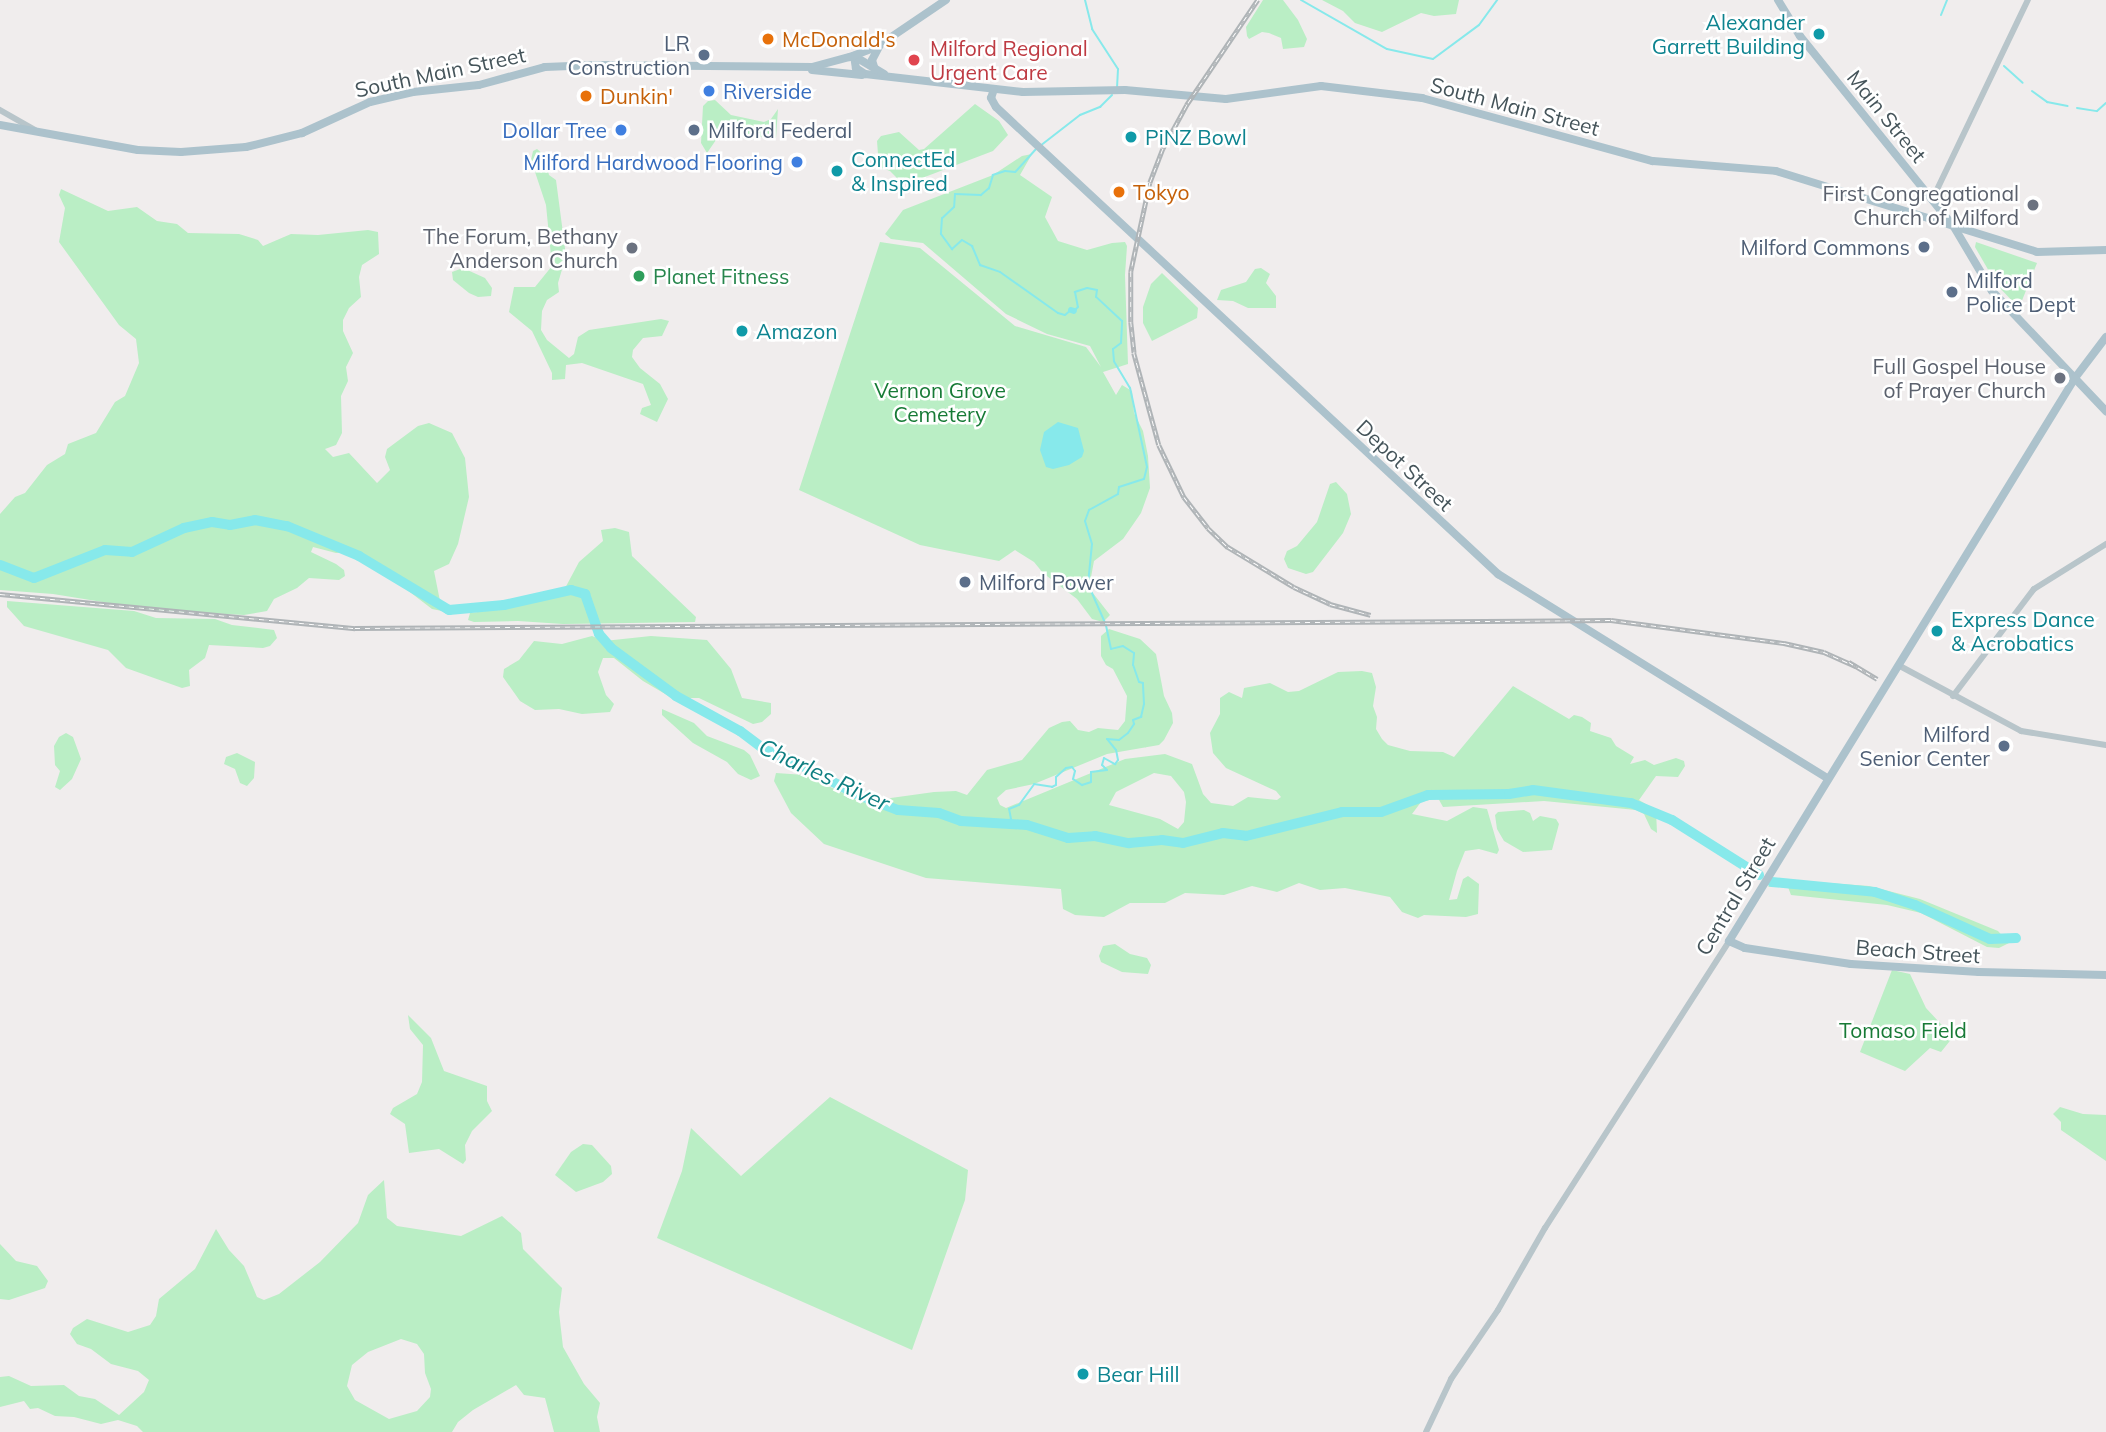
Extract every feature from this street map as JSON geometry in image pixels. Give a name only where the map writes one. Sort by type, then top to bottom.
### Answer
[{"type":"main road","points":[[854,56],[884,42],[946,0]]},
{"type":"main road","name":"Main Street","points":[[1778,0],[1800,36],[1954,227],[1992,291],[2106,411]]},
{"type":"main road","points":[[803,69],[871,73],[872,58],[884,42]]},
{"type":"main road","name":"South Main Street","points":[[0,125],[138,150],[212,150],[276,142],[370,102],[413,92],[479,85],[545,67],[596,65],[803,69],[854,56],[871,73],[1040,93],[1116,90],[1226,99],[1325,86],[1422,98],[1653,161],[1776,171],[2036,252],[2106,250]]},
{"type":"main road","name":"Depot Street","points":[[979,87],[994,105],[1044,152],[1498,574],[1828,779]]},
{"type":"main road","points":[[994,89],[994,105]]},
{"type":"main road","points":[[1004,90],[1003,104],[1006,115]]},
{"type":"main road","name":"Central Street","points":[[1729,941],[2075,378],[2106,337]]},
{"type":"main road","name":"Beach Street","points":[[1729,941],[1745,948],[1851,964],[1990,973],[2106,975]]},
{"type":"street","points":[[1932,200],[2028,0]]},
{"type":"street","points":[[0,110],[35,130]]},
{"type":"street","points":[[1953,696],[2036,587],[2106,544]]},
{"type":"street","points":[[1898,665],[2028,733],[2106,745]]},
{"type":"street","name":"Central Street","points":[[1426,1432],[1451,1379],[1498,1310],[1545,1228],[1729,941]]},
{"type":"green space","points":[[1263,0],[1283,0],[1298,20],[1307,39],[1304,47],[1283,49],[1281,38],[1269,33],[1262,32],[1249,39],[1246,27]]},
{"type":"green space","points":[[1322,0],[1459,0],[1456,14],[1434,16],[1421,13],[1382,32],[1355,23],[1343,11]]},
{"type":"green space","points":[[715,100],[731,115],[764,122],[771,119],[778,109],[776,138],[727,135],[716,140],[707,153],[701,143],[703,106],[708,101]]},
{"type":"green space","points":[[975,104],[999,121],[1008,135],[993,151],[903,184],[890,171],[879,167],[877,141],[881,136],[899,132],[919,150],[924,149]]},
{"type":"green space","points":[[537,149],[544,155],[549,175],[556,180],[566,256],[558,283],[559,292],[547,300],[542,311],[541,330],[547,340],[569,358],[574,354],[578,337],[589,330],[661,319],[669,321],[662,336],[643,338],[633,350],[632,357],[640,368],[660,384],[668,399],[657,422],[640,414],[642,408],[651,405],[643,384],[582,363],[566,365],[565,379],[552,380],[552,373],[532,331],[509,312],[514,287],[535,287],[552,266],[546,205],[531,160],[533,151]]},
{"type":"green space","name":"Vernon Grove Cemetery","points":[[1032,154],[1020,175],[1052,197],[1045,217],[1058,241],[1087,250],[1112,243],[1125,242],[1127,246],[1125,275],[1128,364],[1103,372],[1116,395],[1122,385],[1132,391],[1134,413],[1143,431],[1148,456],[1150,488],[1141,513],[1123,539],[1094,561],[1089,588],[1110,615],[1103,622],[1092,619],[1077,599],[1043,573],[1034,562],[1015,550],[999,561],[920,545],[799,490],[880,242],[920,248],[1015,326],[1086,347],[1101,367],[1090,346],[1047,334],[1006,314],[923,243],[891,239],[885,234],[903,210],[993,175],[1022,156]]},
{"type":"green space","points":[[61,189],[108,211],[137,207],[157,221],[177,224],[188,233],[239,234],[258,240],[263,246],[291,234],[318,235],[368,230],[378,232],[379,254],[362,265],[359,277],[361,297],[349,308],[343,320],[343,331],[353,353],[346,367],[348,381],[341,396],[342,433],[336,445],[325,449],[333,457],[349,453],[377,483],[390,470],[385,457],[387,449],[418,426],[429,423],[452,433],[465,458],[469,497],[458,544],[449,564],[434,571],[442,611],[432,609],[402,586],[345,552],[336,553],[313,547],[311,552],[336,564],[344,570],[345,576],[339,580],[309,578],[297,588],[274,599],[267,611],[244,615],[152,610],[53,594],[0,590],[0,514],[15,497],[25,493],[47,465],[65,454],[68,444],[96,433],[115,402],[125,396],[139,363],[136,339],[119,325],[59,242],[65,208],[59,195]]},
{"type":"green space","points":[[1976,242],[2037,263],[2019,308],[1997,285],[1975,247]]},
{"type":"green space","points":[[463,268],[485,278],[492,288],[491,296],[478,297],[453,280],[452,272]]},
{"type":"green space","points":[[1261,268],[1270,274],[1266,283],[1276,296],[1276,308],[1248,308],[1233,301],[1217,300],[1221,290],[1246,282],[1255,269]]},
{"type":"green space","points":[[1162,273],[1198,308],[1197,318],[1152,341],[1143,323],[1143,307],[1151,284]]},
{"type":"green space","points":[[1336,482],[1347,494],[1351,514],[1343,533],[1313,572],[1306,574],[1288,568],[1284,559],[1287,551],[1297,546],[1317,522],[1330,484]]},
{"type":"green space","points":[[615,528],[629,532],[632,556],[696,617],[695,622],[563,624],[468,620],[470,613],[515,607],[563,592],[579,562],[603,541],[601,530]]},
{"type":"green space","points":[[7,601],[134,611],[156,618],[215,619],[232,625],[274,630],[277,638],[270,646],[263,648],[209,645],[205,658],[189,670],[190,686],[182,688],[126,668],[108,650],[24,626],[7,607]]},
{"type":"green space","points":[[1109,629],[1140,639],[1156,654],[1164,696],[1172,713],[1173,723],[1164,740],[1159,745],[1107,754],[1034,784],[1006,790],[997,798],[1000,805],[1006,808],[1125,759],[1165,754],[1192,764],[1203,794],[1211,803],[1233,806],[1248,797],[1277,800],[1281,797],[1276,791],[1226,768],[1213,753],[1210,733],[1220,714],[1220,698],[1229,692],[1242,698],[1244,688],[1270,683],[1288,692],[1299,691],[1338,672],[1372,673],[1376,687],[1373,706],[1377,717],[1376,729],[1388,745],[1410,751],[1443,752],[1454,757],[1513,686],[1569,719],[1574,715],[1591,723],[1590,731],[1611,738],[1616,746],[1634,757],[1630,764],[1645,760],[1654,765],[1676,758],[1684,761],[1685,766],[1678,777],[1656,776],[1639,800],[1656,810],[1657,833],[1651,829],[1644,814],[1636,810],[1544,801],[1443,807],[1438,798],[1421,802],[1412,814],[1447,821],[1473,807],[1487,809],[1499,850],[1497,854],[1479,849],[1465,851],[1457,871],[1449,900],[1457,899],[1463,879],[1468,876],[1479,884],[1478,914],[1466,917],[1424,915],[1418,918],[1402,912],[1390,897],[1345,888],[1320,890],[1299,883],[1277,892],[1252,886],[1224,895],[1185,893],[1165,903],[1130,903],[1104,917],[1075,915],[1063,909],[1061,889],[926,878],[824,844],[791,813],[774,781],[776,773],[805,775],[862,802],[934,792],[956,791],[967,795],[987,770],[1022,760],[1049,728],[1062,722],[1070,721],[1078,730],[1089,732],[1098,728],[1118,730],[1125,721],[1127,696],[1113,669],[1106,665],[1101,656],[1101,636]],"holes":[[[1154,773],[1171,776],[1184,792],[1186,802],[1184,822],[1178,829],[1160,819],[1109,805],[1116,792]]]},
{"type":"green space","points":[[592,636],[604,641],[651,636],[707,640],[731,669],[742,698],[771,703],[771,714],[762,722],[753,724],[699,698],[691,698],[684,705],[643,681],[614,658],[603,658],[598,672],[606,695],[614,704],[610,712],[582,714],[559,709],[535,710],[520,701],[503,677],[504,669],[519,660],[534,641],[562,644]]},
{"type":"green space","points":[[662,709],[694,723],[707,736],[744,750],[750,755],[760,776],[751,780],[738,774],[727,762],[693,743],[662,715]]},
{"type":"green space","points":[[66,733],[73,737],[81,759],[72,779],[60,790],[55,787],[60,771],[55,765],[54,746],[59,737]]},
{"type":"green space","points":[[237,753],[255,762],[254,778],[247,786],[240,783],[235,769],[224,764],[226,757]]},
{"type":"green space","points":[[1524,810],[1530,813],[1533,821],[1540,816],[1556,819],[1559,824],[1552,850],[1523,852],[1504,841],[1497,829],[1495,815],[1498,812]]},
{"type":"green space","points":[[1776,879],[1869,886],[1920,899],[1998,931],[2009,943],[1999,948],[1987,947],[1921,913],[1887,905],[1791,895],[1788,887],[1768,887]]},
{"type":"green space","points":[[1115,944],[1130,954],[1147,958],[1151,965],[1148,974],[1122,972],[1101,962],[1099,956],[1103,946]]},
{"type":"green space","name":"Tomaso Field","points":[[1892,970],[1910,974],[1926,1008],[1953,1037],[1941,1052],[1930,1048],[1905,1071],[1860,1052]]},
{"type":"green space","points":[[408,1015],[431,1038],[444,1071],[487,1086],[487,1101],[492,1111],[472,1131],[465,1145],[466,1160],[463,1164],[439,1149],[409,1153],[405,1124],[390,1114],[393,1108],[417,1094],[422,1082],[423,1045],[410,1029]]},
{"type":"green space","points":[[830,1097],[968,1170],[965,1200],[912,1350],[657,1238],[682,1171],[691,1128],[741,1176]]},
{"type":"green space","points":[[2060,1107],[2083,1114],[2106,1115],[2106,1161],[2061,1130],[2061,1122],[2053,1114]]},
{"type":"green space","points":[[583,1144],[592,1145],[611,1166],[612,1174],[603,1182],[576,1192],[555,1175],[571,1152]]},
{"type":"green space","points":[[384,1180],[387,1218],[397,1226],[461,1236],[502,1216],[521,1233],[523,1249],[562,1288],[559,1312],[563,1347],[584,1384],[600,1403],[597,1417],[600,1432],[554,1432],[545,1398],[524,1395],[516,1385],[473,1410],[458,1422],[452,1432],[143,1432],[137,1426],[118,1420],[101,1424],[74,1417],[55,1416],[38,1408],[30,1409],[24,1401],[0,1407],[0,1377],[9,1376],[31,1386],[64,1385],[79,1396],[95,1399],[119,1415],[144,1392],[149,1380],[138,1371],[111,1364],[91,1349],[77,1344],[70,1334],[73,1328],[87,1319],[128,1332],[150,1325],[156,1316],[159,1299],[195,1269],[216,1229],[229,1250],[244,1266],[257,1297],[264,1300],[279,1294],[320,1262],[358,1223],[368,1195]],"holes":[[[401,1339],[417,1344],[424,1354],[425,1373],[431,1389],[430,1397],[417,1411],[389,1419],[355,1400],[347,1386],[352,1365],[368,1352]]]},
{"type":"green space","points":[[0,1244],[16,1261],[37,1266],[48,1281],[45,1288],[9,1300],[0,1299]]},
{"type":"water","points":[[1058,422],[1078,428],[1084,451],[1082,457],[1069,465],[1053,469],[1046,467],[1040,450],[1044,432]]},
{"type":"waterway","points":[[1085,0],[1092,29],[1118,69],[1117,87]]},
{"type":"waterway","points":[[1301,0],[1387,49],[1433,59],[1479,25],[1497,0]]},
{"type":"waterway","points":[[1941,15],[1947,0]]},
{"type":"waterway","points":[[2004,66],[2023,83]]},
{"type":"waterway","points":[[2032,91],[2047,102],[2068,106]]},
{"type":"waterway","points":[[1040,146],[1080,115],[1100,107],[1112,95]]},
{"type":"waterway","points":[[2077,108],[2097,111],[2106,103]]},
{"type":"waterway","points":[[1036,149],[1015,172],[1005,171],[993,175],[989,188],[981,195],[955,194],[954,207],[942,218],[941,234],[952,249],[962,240],[972,246],[980,265],[1000,272],[1058,313],[1065,315],[1071,310]]},
{"type":"waterway","points":[[1004,823],[1011,819],[1009,809],[1019,805],[1034,784],[1052,787],[1056,785],[1056,777],[1066,768],[1072,767],[1075,771],[1073,779],[1082,785],[1091,782],[1091,772],[1107,770],[1102,765],[1104,758],[1115,764],[1118,760],[1116,750],[1107,739],[1119,740],[1128,733],[1134,724],[1133,720],[1141,717],[1144,704],[1143,683],[1139,682],[1133,665],[1134,653],[1123,646],[1111,649],[1106,625],[1088,584],[1092,544],[1085,521],[1089,510],[1118,494],[1119,487],[1144,479],[1147,467],[1130,388],[1114,361],[1113,349],[1121,343],[1122,321],[1096,297],[1097,290],[1087,288],[1075,292],[1078,307],[1074,311]]},
{"type":"waterway","name":"Charles River","points":[[0,565],[34,578],[105,550],[132,552],[184,528],[212,522],[230,525],[255,520],[287,526],[359,556],[449,610],[504,605],[571,590],[585,594],[599,634],[611,648],[676,696],[740,731],[765,750],[791,760],[856,794],[898,810],[939,813],[961,821],[1027,825],[1068,838],[1095,836],[1129,843],[1162,840],[1183,843],[1223,833],[1246,836],[1342,812],[1381,812],[1428,795],[1509,794],[1533,790],[1631,803],[1672,820],[1759,875]]},
{"type":"waterway","name":"Charles River","points":[[1772,882],[1875,892],[1915,905],[1990,939],[2016,938]]},
{"type":"railway","points":[[1258,0],[1187,105],[1163,149],[1150,183],[1131,272],[1134,353],[1159,445],[1184,497],[1208,528],[1228,547],[1294,587],[1330,604],[1371,615]]},
{"type":"railway","points":[[0,594],[355,628],[1611,620],[1784,643],[1824,652],[1856,666]]},
{"type":"railway","points":[[1849,662],[1877,679]]},
{"type":"place","name":"Alexander Garrett Building","points":[[1819,34]]},
{"type":"place","name":"McDonald's","points":[[768,39]]},
{"type":"place","name":"LR Construction","points":[[704,55]]},
{"type":"place","name":"Milford Regional Urgent Care","points":[[914,60]]},
{"type":"place","name":"Riverside","points":[[709,91]]},
{"type":"place","name":"Dunkin'","points":[[586,96]]},
{"type":"place","name":"Dollar Tree","points":[[621,130]]},
{"type":"place","name":"Milford Federal","points":[[694,130]]},
{"type":"place","name":"PiNZ Bowl","points":[[1131,137]]},
{"type":"place","name":"Milford Hardwood Flooring","points":[[797,162]]},
{"type":"place","name":"ConnectEd & Inspired","points":[[837,171]]},
{"type":"place","name":"Tokyo","points":[[1119,192]]},
{"type":"place","name":"First Congregational Church of Milford","points":[[2033,205]]},
{"type":"place","name":"Milford Commons","points":[[1924,247]]},
{"type":"place","name":"The Forum, Bethany Anderson Church","points":[[632,248]]},
{"type":"place","name":"Planet Fitness","points":[[639,276]]},
{"type":"place","name":"Milford Police Dept","points":[[1952,292]]},
{"type":"place","name":"Amazon","points":[[742,331]]},
{"type":"place","name":"Full Gospel House of Prayer Church","points":[[2060,378]]},
{"type":"place","name":"Milford Power","points":[[965,582]]},
{"type":"place","name":"Express Dance & Acrobatics","points":[[1937,631]]},
{"type":"place","name":"Milford Senior Center","points":[[2004,746]]},
{"type":"place","name":"Bear Hill","points":[[1083,1374]]}]
